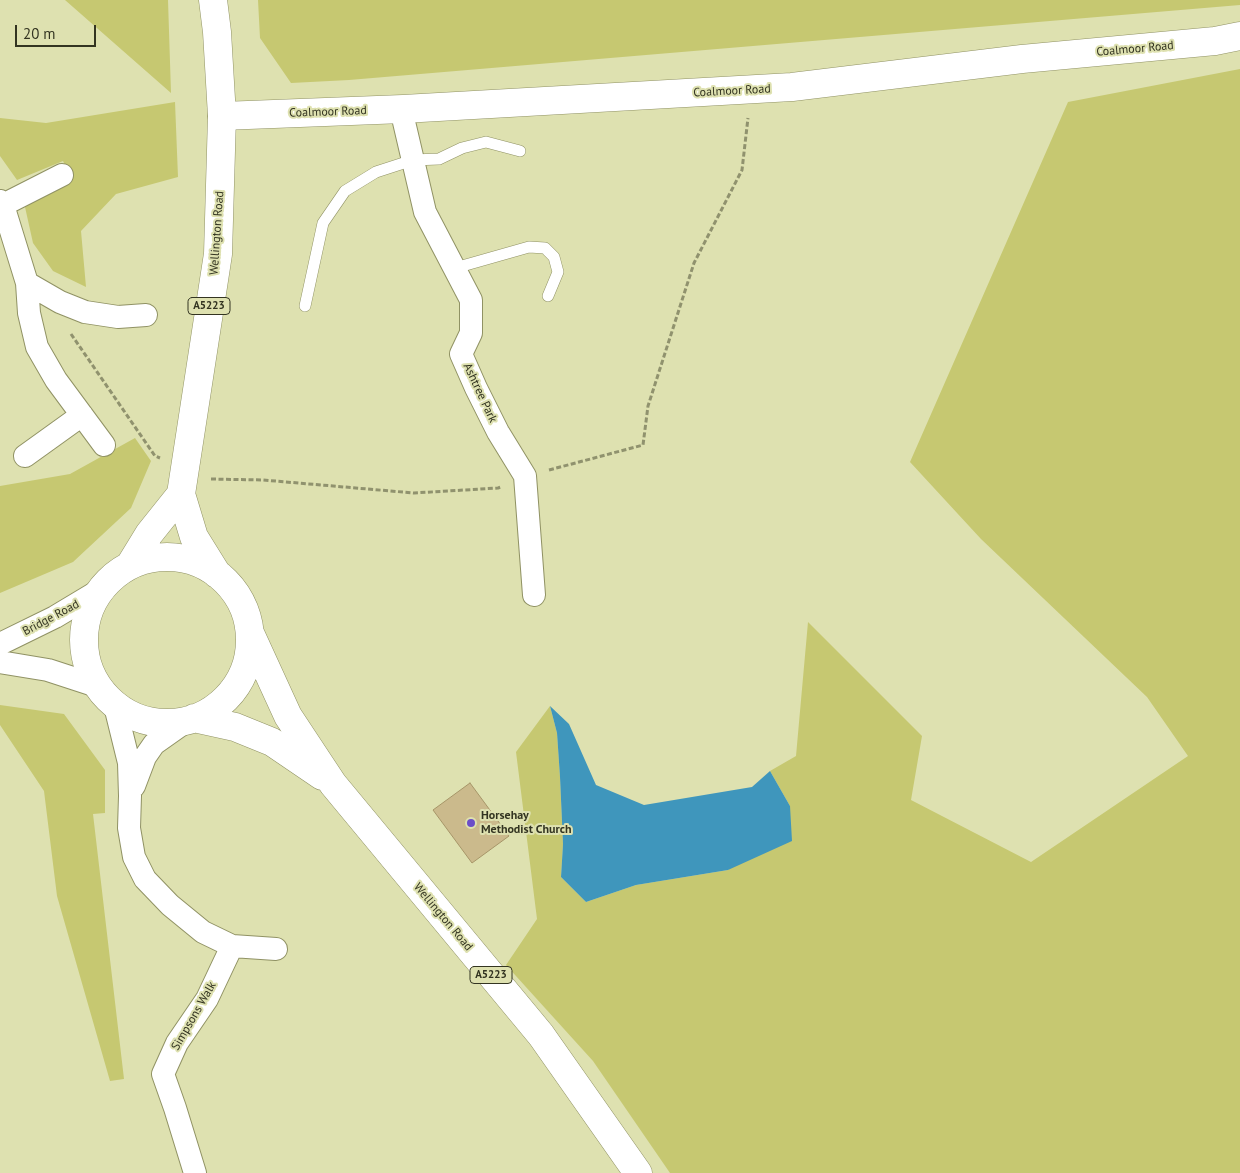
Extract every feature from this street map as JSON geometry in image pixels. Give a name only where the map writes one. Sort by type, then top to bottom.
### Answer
[{"type":"main road","name":"Wellington Road","points":[[213,0],[217,32],[222,116],[218,254],[183,480],[194,537],[217,574]]},
{"type":"main road","name":"Coalmoor Road","points":[[222,116],[403,109],[792,87],[1022,59],[1215,41],[1240,36]]},
{"type":"main road","name":"Wellington Road","points":[[130,565],[183,480]]},
{"type":"main road","points":[[174,557],[197,562],[217,574],[234,590],[245,610],[250,633],[248,660],[236,685],[218,705],[191,719],[162,723],[138,718],[116,706],[97,686],[86,663],[84,637],[88,612],[100,590],[114,576],[130,565],[151,558],[174,557]]},
{"type":"main road","name":"Wellington Road","points":[[250,633],[288,716],[333,784],[541,1035],[638,1173]]},
{"type":"main road","name":"Wellington Road","points":[[191,719],[235,727],[272,742],[333,784]]},
{"type":"street","name":"Ashtree Park","points":[[403,109],[404,122],[425,212],[471,300],[471,333],[461,354],[498,432],[526,476],[534,595]]},
{"type":"street","points":[[62,175],[2,203],[27,283],[29,313],[37,347],[56,380],[104,446]]},
{"type":"street","points":[[27,283],[60,302],[86,312],[118,317],[146,314]]},
{"type":"street","points":[[25,456],[82,415]]},
{"type":"street","name":"Bridge Road","points":[[0,644],[55,618],[100,590]]},
{"type":"street","points":[[0,662],[48,670],[97,686]]},
{"type":"street","points":[[116,706],[129,763],[129,828],[134,857],[146,879],[170,905],[203,932],[232,946],[276,949]]},
{"type":"street","points":[[130,796],[145,757],[154,744],[191,719]]},
{"type":"street","name":"Simpsons Walk","points":[[195,1173],[163,1074],[177,1043],[207,999],[232,946]]},
{"type":"lane","points":[[305,306],[323,223],[346,190],[376,172],[413,160],[439,159],[462,148],[486,142],[520,151]]},
{"type":"lane","points":[[455,268],[529,247],[545,248],[554,257],[558,272],[548,296]]},
{"type":"path","points":[[648,406],[694,263],[742,170],[751,90]]},
{"type":"path","points":[[73,307],[68,330],[156,456],[183,480],[263,480],[414,493]]},
{"type":"green space","points":[[65,0],[168,0],[171,93]]},
{"type":"green space","points":[[258,0],[1240,0],[1240,5],[349,80],[291,83],[260,38]]},
{"type":"green space","points":[[1240,69],[1240,1173],[670,1173],[593,1061],[506,965],[537,919],[516,752],[550,706],[557,733],[560,777],[563,844],[561,877],[586,902],[636,885],[728,870],[790,806],[770,771],[796,756],[808,622],[922,736],[911,800],[1031,862],[1188,756],[1147,697],[981,539],[910,462],[1068,102]]},
{"type":"green space","points":[[175,102],[178,177],[116,194],[81,231],[86,287],[53,271],[33,243],[25,207],[70,175],[63,161],[17,180],[0,156],[0,118],[46,123]]},
{"type":"green space","points":[[135,438],[151,461],[131,508],[73,562],[0,593],[0,486],[70,474]]},
{"type":"green space","points":[[0,705],[64,714],[105,770],[105,813],[93,814],[124,1079],[110,1081],[57,896],[44,791],[0,725]]},
{"type":"water","points":[[550,706],[569,724],[596,785],[644,805],[752,787],[770,771],[790,806],[792,841],[728,870],[636,885],[586,902],[561,877],[563,844],[560,777],[557,733]]},
{"type":"building","name":"Horsehay Methodist Church","points":[[470,783],[509,836],[472,863],[433,810]]},
{"type":"place","name":"Horsehay Methodist Church","points":[[471,823]]}]
